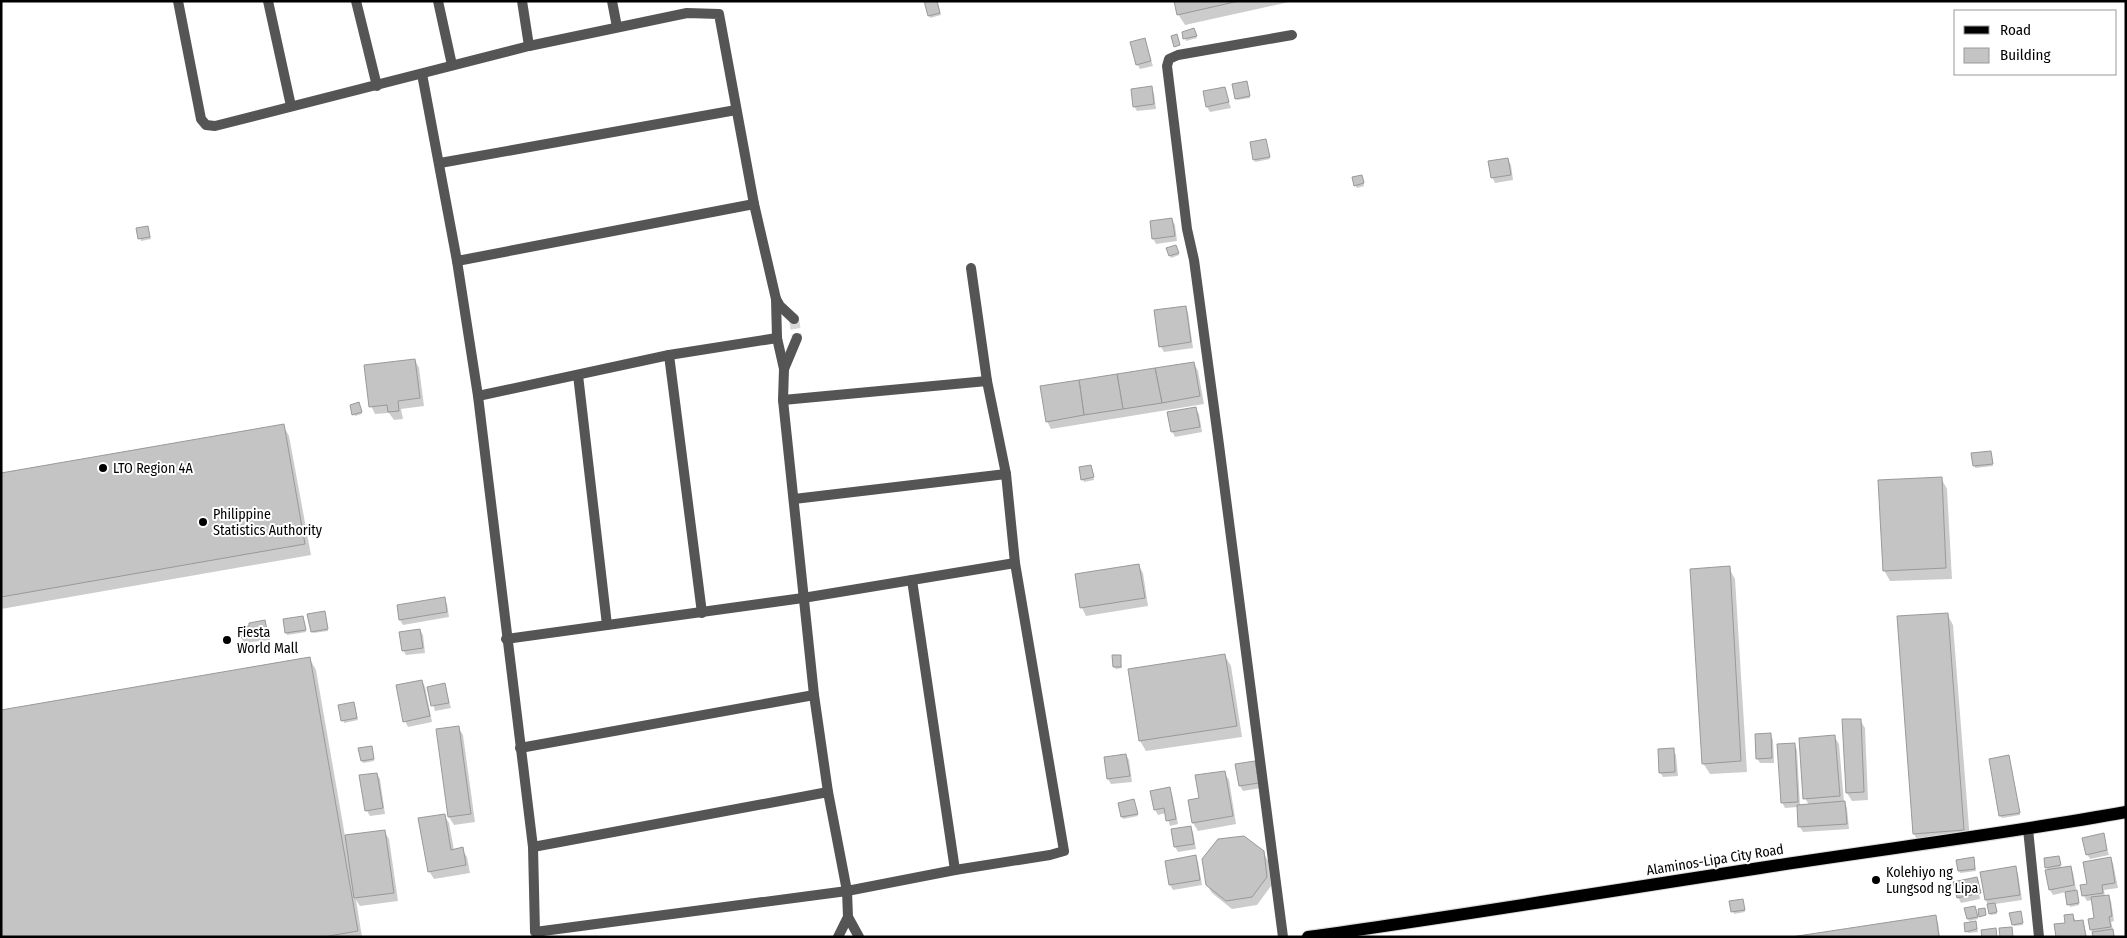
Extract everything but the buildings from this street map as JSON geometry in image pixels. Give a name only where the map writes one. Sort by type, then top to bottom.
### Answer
[{"type":"main road","name":"Alaminos-Lipa City Road","points":[[1308,937],[2028,829],[2126,812]]},
{"type":"street","points":[[178,1],[201,118],[206,125],[215,126],[377,86],[452,65],[617,26],[687,13],[719,14],[754,204],[776,299],[777,338],[784,370],[783,400],[814,695],[828,792],[846,891],[848,917],[859,937]]},
{"type":"street","points":[[268,1],[291,106]]},
{"type":"street","points":[[356,1],[377,86]]},
{"type":"street","points":[[438,1],[452,65]]},
{"type":"street","points":[[522,1],[529,46]]},
{"type":"street","points":[[612,1],[617,26]]},
{"type":"street","points":[[684,1],[687,13]]},
{"type":"street","points":[[1283,937],[1221,455],[1194,260],[1187,229],[1167,66],[1169,59],[1178,56],[1292,35]]},
{"type":"street","points":[[422,74],[457,261],[478,396],[506,639],[533,847],[535,932],[846,891],[1064,851],[1015,563],[1006,474],[987,381],[970,268]]},
{"type":"street","points":[[440,164],[736,110]]},
{"type":"street","points":[[457,261],[754,204]]},
{"type":"street","points":[[776,299],[780,306],[794,319]]},
{"type":"street","points":[[478,396],[669,356],[777,338]]},
{"type":"street","points":[[784,370],[797,338]]},
{"type":"street","points":[[669,356],[702,613]]},
{"type":"street","points":[[578,374],[607,625]]},
{"type":"street","points":[[783,400],[987,381]]},
{"type":"street","points":[[794,499],[1006,474]]},
{"type":"street","points":[[506,639],[803,598],[1015,563]]},
{"type":"street","points":[[912,580],[955,870]]},
{"type":"street","points":[[520,748],[814,695]]},
{"type":"street","points":[[533,847],[828,792]]},
{"type":"street","points":[[2028,829],[2039,937]]},
{"type":"street","points":[[838,937],[848,917]]},
{"type":"tunnel","points":[[794,319],[797,338]]},
{"type":"place","name":"LTO Region 4A","points":[[103,468]]},
{"type":"place","name":"Philippine Statistics Authority","points":[[203,522]]},
{"type":"place","name":"Fiesta World Mall","points":[[227,640]]},
{"type":"place","name":"Kolehiyo ng Lungsod ng Lipa","points":[[1876,880]]}]
